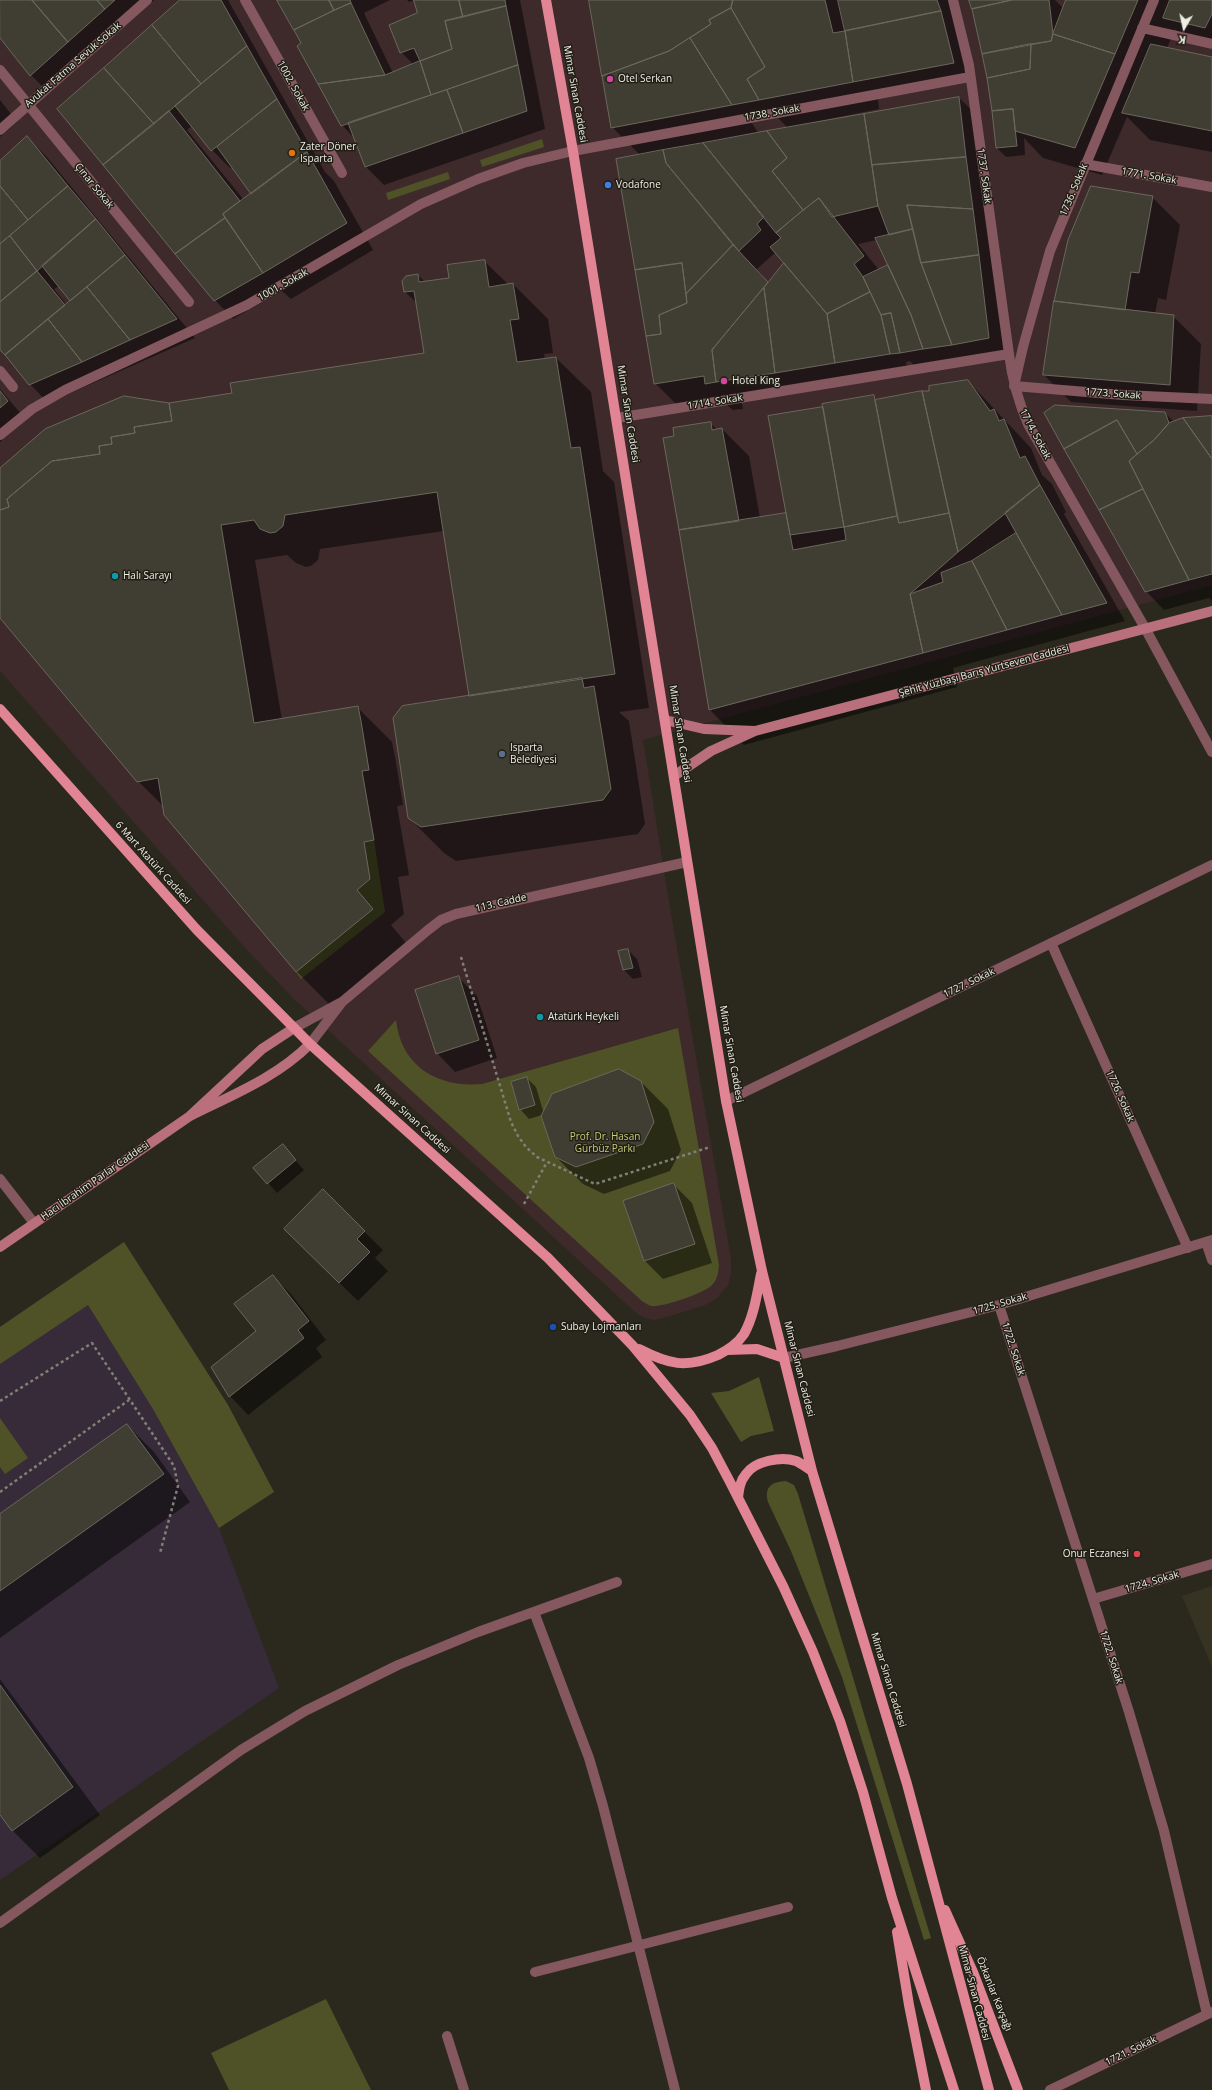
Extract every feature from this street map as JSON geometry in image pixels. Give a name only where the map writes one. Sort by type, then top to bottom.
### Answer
[{"type":"main road","name":"Mimar Sinan Caddesi","points":[[546,0],[573,150],[617,418],[726,1101],[762,1271],[812,1471],[907,1784],[989,2090]]},
{"type":"main road","name":"6 Mart Atatürk Caddesi","points":[[0,709],[197,930],[294,1028]]},
{"type":"main road","name":"Mimar Sinan Caddesi","points":[[294,1028],[548,1258],[633,1346],[690,1415],[712,1448],[783,1586],[810,1646],[840,1721],[863,1792],[892,1898],[954,2090]]},
{"type":"main road","points":[[633,1346],[659,1359],[681,1364],[702,1362],[728,1350],[744,1334],[754,1309],[762,1271]]},
{"type":"main road","points":[[728,1350],[757,1349],[784,1358]]},
{"type":"main road","points":[[738,1498],[740,1485],[746,1473],[759,1464],[775,1460],[795,1461],[812,1471]]},
{"type":"main road","name":"Özkanlar Kavşağı","points":[[935,1887],[973,1972],[1018,2090]]},
{"type":"main road","points":[[892,1898],[909,2005],[926,2090]]},
{"type":"street","name":"Avukat Fatma Sevük Sokak","points":[[0,130],[147,0]]},
{"type":"street","name":"1002. Sokak","points":[[245,0],[342,173]]},
{"type":"street","name":"1737. Sokak","points":[[953,0],[960,25],[970,77],[1009,354]]},
{"type":"street","name":"1736. Sokak","points":[[1014,386],[1023,347],[1050,251],[1154,0]]},
{"type":"street","points":[[1142,28],[1212,44]]},
{"type":"street","name":"Çınar Sokak","points":[[0,70],[189,302]]},
{"type":"street","name":"1738. Sokak","points":[[573,150],[970,77]]},
{"type":"street","name":"1001. Sokak","points":[[0,435],[32,409],[65,390],[247,305],[421,204],[478,179],[523,163],[573,150]]},
{"type":"street","name":"1771. Sokak","points":[[1085,164],[1212,187]]},
{"type":"street","name":"1714. Sokak","points":[[617,418],[1009,354],[1014,386],[1028,424],[1145,628],[1212,752]]},
{"type":"street","points":[[0,371],[13,387]]},
{"type":"street","name":"1773. Sokak","points":[[1014,386],[1123,395],[1212,399]]},
{"type":"street","name":"Şehit Yüzbaşı Barış Yurtseven Caddesi","points":[[674,776],[711,750],[755,731],[1212,611]]},
{"type":"street","name":"Şehit Yüzbaşı Barış Yurtseven Caddesi","points":[[666,720],[704,729],[755,731]]},
{"type":"street","name":"113. Cadde","points":[[294,1028],[342,1002],[441,920],[456,914],[687,862]]},
{"type":"street","name":"1727. Sokak","points":[[726,1101],[1212,865]]},
{"type":"street","name":"1726. Sokak","points":[[1051,943],[1188,1248]]},
{"type":"street","name":"113. Cadde","points":[[310,1044],[342,1002]]},
{"type":"street","name":"Hacı İbrahim Parlar Caddesi","points":[[0,1247],[190,1116],[262,1049],[294,1028]]},
{"type":"street","name":"Hacı İbrahim Parlar Caddesi","points":[[190,1116],[255,1085],[280,1070],[310,1044]]},
{"type":"street","points":[[0,1179],[34,1223]]},
{"type":"street","points":[[1209,1241],[1212,1260]]},
{"type":"street","name":"1725. Sokak","points":[[784,1358],[999,1305],[1209,1241]]},
{"type":"street","name":"1722. Sokak","points":[[999,1305],[1129,1712],[1164,1831],[1210,2013]]},
{"type":"street","name":"1724. Sokak","points":[[1092,1599],[1212,1564]]},
{"type":"street","points":[[0,1923],[241,1750],[306,1711],[398,1665],[478,1632],[617,1582]]},
{"type":"street","points":[[534,1612],[589,1758],[676,2090]]},
{"type":"street","points":[[535,1972],[788,1907]]},
{"type":"street","name":"1721. Sokak","points":[[1050,2090],[1210,2013]]},
{"type":"street","points":[[447,2036],[464,2090]]},
{"type":"path","points":[[461,957],[511,1122],[526,1147],[537,1157],[595,1184],[710,1147]]},
{"type":"path","points":[[522,1208],[547,1162]]},
{"type":"path","points":[[0,1401],[92,1343],[174,1466],[178,1486],[160,1553]]},
{"type":"path","points":[[0,1492],[129,1400]]},
{"type":"shaded area","points":[[0,0],[1212,0],[1212,585],[643,740],[669,902],[731,1259],[731,1273],[728,1285],[716,1299],[705,1305],[653,1320],[643,1317],[634,1311],[294,999],[248,951],[0,671]]},
{"type":"shaded area","points":[[124,1242],[228,1405],[274,1492],[219,1528],[279,1688],[0,1880],[0,1327]]},
{"type":"shaded area","points":[[1212,1586],[1212,1667],[1182,1596]]},
{"type":"green space","points":[[542,139],[544,147],[482,167],[480,160]]},
{"type":"green space","points":[[448,172],[450,179],[388,200],[386,193]]},
{"type":"green space","points":[[374,840],[385,912],[301,979],[296,972],[373,909],[357,890],[370,879],[364,842]]},
{"type":"green space","name":"Prof. Dr. Hasan Gürbüz Parkı","points":[[396,1020],[399,1036],[405,1050],[414,1062],[424,1071],[436,1078],[466,1084],[482,1084],[678,1028],[719,1265],[714,1283],[701,1292],[664,1305],[651,1306],[642,1301],[368,1051]]},
{"type":"green space","points":[[124,1242],[228,1405],[274,1492],[219,1528],[153,1409],[88,1305],[0,1364],[0,1327]]},
{"type":"green space","points":[[759,1377],[774,1431],[751,1436],[741,1442],[711,1393],[729,1391]]},
{"type":"green space","points":[[0,1418],[28,1458],[5,1474],[0,1467]]},
{"type":"green space","points":[[786,1481],[794,1485],[798,1494],[931,1938],[924,1940],[842,1677],[791,1551],[768,1502],[767,1492],[770,1486],[777,1482]]},
{"type":"green space","points":[[326,1999],[371,2090],[229,2090],[211,2053]]},
{"type":"building","points":[[0,0],[32,0],[68,42],[30,76],[0,38]]},
{"type":"building","points":[[32,0],[97,0],[105,9],[68,42]]},
{"type":"building","points":[[97,0],[115,0],[105,9]]},
{"type":"building","points":[[180,0],[221,0],[247,46],[201,84],[152,25]]},
{"type":"building","points":[[277,0],[329,0],[334,10],[294,30]]},
{"type":"building","points":[[329,0],[350,0],[351,3],[334,10]]},
{"type":"building","points":[[414,0],[459,0],[463,17],[445,21],[452,49],[420,61],[414,48],[400,53],[389,25],[417,13]]},
{"type":"building","points":[[459,0],[505,0],[506,6],[463,17]]},
{"type":"building","points":[[589,0],[733,0],[731,8],[709,20],[711,24],[669,51],[602,76]]},
{"type":"building","points":[[733,0],[825,0],[833,33],[845,31],[853,82],[759,100],[747,79],[765,67],[731,8]]},
{"type":"building","points":[[838,0],[937,0],[941,11],[845,31]]},
{"type":"building","points":[[969,0],[1012,0],[972,9]]},
{"type":"building","points":[[1012,0],[1049,0],[1053,34],[1051,41],[982,54],[972,9]]},
{"type":"building","points":[[1066,0],[1138,0],[1115,54],[1053,34]]},
{"type":"building","points":[[1170,0],[1212,0],[1212,14],[1205,28],[1163,18]]},
{"type":"building","points":[[351,3],[385,75],[318,84],[297,46],[301,43],[294,30]]},
{"type":"building","points":[[506,6],[518,65],[431,95],[420,61],[452,49],[445,21]]},
{"type":"building","points":[[731,8],[765,67],[747,79],[759,100],[732,105],[690,38],[711,24],[709,20]]},
{"type":"building","points":[[941,11],[954,63],[853,82],[845,31]]},
{"type":"building","points":[[152,25],[201,84],[154,124],[104,68]]},
{"type":"building","points":[[1053,34],[1115,54],[1075,148],[1015,131],[1013,109],[992,111],[987,78],[1030,69],[1031,44],[1051,41]]},
{"type":"building","points":[[690,38],[732,105],[611,128],[602,76],[669,51]]},
{"type":"building","points":[[1031,44],[1030,69],[987,78],[982,54]]},
{"type":"building","points":[[1151,44],[1212,57],[1212,131],[1122,113]]},
{"type":"building","points":[[247,46],[277,99],[211,151],[175,106]]},
{"type":"building","points":[[420,61],[431,95],[341,126],[318,84],[385,75]]},
{"type":"building","points":[[518,65],[527,111],[463,133],[447,90]]},
{"type":"building","points":[[104,68],[154,124],[103,165],[57,109]]},
{"type":"building","points":[[447,90],[463,133],[365,167],[348,123]]},
{"type":"building","points":[[959,97],[966,157],[872,165],[864,114]]},
{"type":"building","points":[[277,99],[307,152],[251,194],[217,147]]},
{"type":"building","points":[[1013,109],[1017,146],[996,148],[992,111]]},
{"type":"building","points":[[169,111],[240,201],[223,214],[225,218],[175,254],[103,165]]},
{"type":"building","points":[[864,114],[878,206],[832,217],[819,198],[803,210],[772,171],[787,158],[767,131]]},
{"type":"building","points":[[767,131],[787,158],[772,171],[803,210],[776,233],[703,143]]},
{"type":"building","points":[[27,136],[68,186],[28,220],[0,186],[0,161]]},
{"type":"building","points":[[703,143],[764,217],[757,224],[761,230],[739,251],[666,163],[663,150]]},
{"type":"building","points":[[663,150],[666,163],[733,245],[686,294],[682,263],[635,270],[616,159]]},
{"type":"building","points":[[307,152],[347,223],[263,273],[223,214]]},
{"type":"building","points":[[966,157],[973,209],[907,205],[913,229],[889,235],[878,206],[872,165]]},
{"type":"building","points":[[0,186],[28,220],[0,244]]},
{"type":"building","points":[[68,186],[96,219],[37,271],[10,236]]},
{"type":"building","points":[[1091,186],[1153,196],[1139,273],[1131,272],[1125,310],[1054,301],[1068,240]]},
{"type":"building","points":[[819,198],[864,256],[854,264],[863,277],[870,292],[827,314],[770,247],[781,238],[776,233]]},
{"type":"building","points":[[907,205],[973,209],[979,255],[921,263]]},
{"type":"building","points":[[225,218],[263,273],[214,301],[175,254]]},
{"type":"building","points":[[96,219],[125,255],[70,301],[42,266]]},
{"type":"building","points":[[913,229],[921,263],[952,345],[923,349],[911,315],[875,238]]},
{"type":"building","points":[[10,236],[37,271],[0,302],[0,244]]},
{"type":"building","points":[[733,245],[768,282],[712,350],[716,382],[705,384],[704,376],[654,384],[646,336],[661,334],[659,315],[687,303],[686,294]]},
{"type":"building","points":[[125,255],[177,319],[130,340],[87,287]]},
{"type":"building","points":[[979,255],[989,338],[952,345],[921,263]]},
{"type":"building","name":"Halı Sarayı","points":[[485,260],[489,287],[513,283],[519,319],[510,320],[517,362],[556,357],[571,448],[580,447],[615,674],[469,696],[437,492],[285,515],[283,526],[276,532],[270,533],[260,529],[254,520],[221,525],[254,723],[358,706],[361,721],[369,770],[362,771],[374,840],[364,842],[370,879],[357,890],[373,909],[296,972],[164,815],[158,778],[137,782],[0,618],[0,510],[9,507],[7,499],[52,461],[100,454],[99,446],[112,444],[111,437],[135,433],[134,427],[172,421],[169,403],[232,393],[230,383],[424,353],[414,291],[404,292],[402,281],[406,276],[418,274],[419,282],[449,278],[447,265]]},
{"type":"building","points":[[682,263],[687,303],[659,315],[661,334],[646,336],[635,270]]},
{"type":"building","points":[[784,263],[827,314],[835,363],[775,373],[764,288]]},
{"type":"building","points":[[888,265],[911,315],[923,349],[900,353],[891,313],[881,315],[863,277]]},
{"type":"building","points":[[37,271],[65,305],[5,355],[0,350],[0,302]]},
{"type":"building","points":[[87,287],[130,340],[82,362],[48,319]]},
{"type":"building","points":[[764,288],[775,373],[716,382],[712,350]]},
{"type":"building","points":[[870,292],[881,315],[890,354],[835,363],[827,314]]},
{"type":"building","points":[[1054,301],[1174,315],[1170,385],[1043,375]]},
{"type":"building","points":[[891,313],[900,353],[890,354],[881,315]]},
{"type":"building","points":[[48,319],[82,362],[29,385],[5,355]]},
{"type":"building","points":[[968,380],[990,411],[994,409],[999,421],[1004,419],[1020,458],[1025,456],[1040,485],[958,552],[922,391],[929,391],[929,386]]},
{"type":"building","points":[[0,391],[8,401],[0,408]]},
{"type":"building","points":[[922,391],[949,513],[899,523],[875,400]]},
{"type":"building","points":[[874,395],[897,516],[844,527],[822,404]]},
{"type":"building","points":[[124,396],[169,403],[172,421],[134,427],[135,433],[111,437],[112,444],[99,446],[100,454],[52,461],[7,499],[9,507],[0,510],[0,468],[45,429]]},
{"type":"building","points":[[1055,405],[1165,412],[1169,423],[1154,440],[1137,454],[1117,420],[1064,449],[1044,413]]},
{"type":"building","points":[[823,407],[844,527],[790,535],[768,416]]},
{"type":"building","points":[[1212,416],[1212,459],[1183,418]]},
{"type":"building","points":[[1183,418],[1212,459],[1212,574],[1189,580],[1129,461],[1154,440],[1169,423]]},
{"type":"building","points":[[1117,420],[1137,454],[1129,461],[1143,489],[1099,510],[1064,449]]},
{"type":"building","points":[[711,422],[712,430],[722,428],[739,521],[679,530],[663,438],[674,436],[673,428]]},
{"type":"building","points":[[1040,485],[1107,603],[1062,615],[1005,513]]},
{"type":"building","points":[[1143,489],[1189,580],[1145,592],[1099,510]]},
{"type":"building","points":[[786,513],[793,550],[846,540],[844,527],[897,516],[899,523],[949,513],[958,552],[910,594],[923,653],[709,710],[679,530]]},
{"type":"building","points":[[1016,533],[1062,615],[1007,630],[972,561]]},
{"type":"building","points":[[972,561],[1007,630],[923,653],[910,594],[943,582],[941,573]]},
{"type":"building","name":"Isparta Belediyesi","points":[[582,678],[584,688],[594,686],[611,789],[603,800],[421,827],[408,818],[393,718],[402,706]]},
{"type":"building","points":[[628,949],[633,968],[623,970],[618,951]]},
{"type":"building","points":[[459,976],[479,1040],[436,1054],[415,990]]},
{"type":"building","points":[[619,1069],[641,1081],[654,1122],[643,1144],[576,1167],[555,1157],[541,1116],[552,1094]]},
{"type":"building","points":[[527,1077],[535,1105],[519,1110],[511,1082]]},
{"type":"building","points":[[283,1144],[296,1160],[267,1184],[253,1168]]},
{"type":"building","points":[[674,1183],[695,1244],[644,1261],[623,1201]]},
{"type":"building","points":[[323,1189],[365,1231],[357,1239],[370,1252],[339,1283],[284,1229]]},
{"type":"building","points":[[273,1275],[309,1321],[298,1330],[304,1338],[229,1397],[211,1367],[256,1331],[234,1304]]},
{"type":"building","points":[[127,1424],[164,1474],[0,1591],[0,1514]]},
{"type":"building","points":[[0,1685],[73,1787],[12,1831],[0,1815]]},
{"type":"place","name":"Otel Serkan","points":[[610,79]]},
{"type":"place","name":"Zater Döner Isparta","points":[[292,153]]},
{"type":"place","name":"Vodafone","points":[[608,185]]},
{"type":"place","name":"Hotel King","points":[[724,381]]},
{"type":"place","name":"Halı Sarayı","points":[[115,576]]},
{"type":"place","name":"Isparta Belediyesi","points":[[502,754]]},
{"type":"place","name":"Atatürk Heykeli","points":[[540,1017]]},
{"type":"place","name":"Subay Lojmanları","points":[[553,1327]]},
{"type":"place","name":"Onur Eczanesi","points":[[1137,1554]]}]
